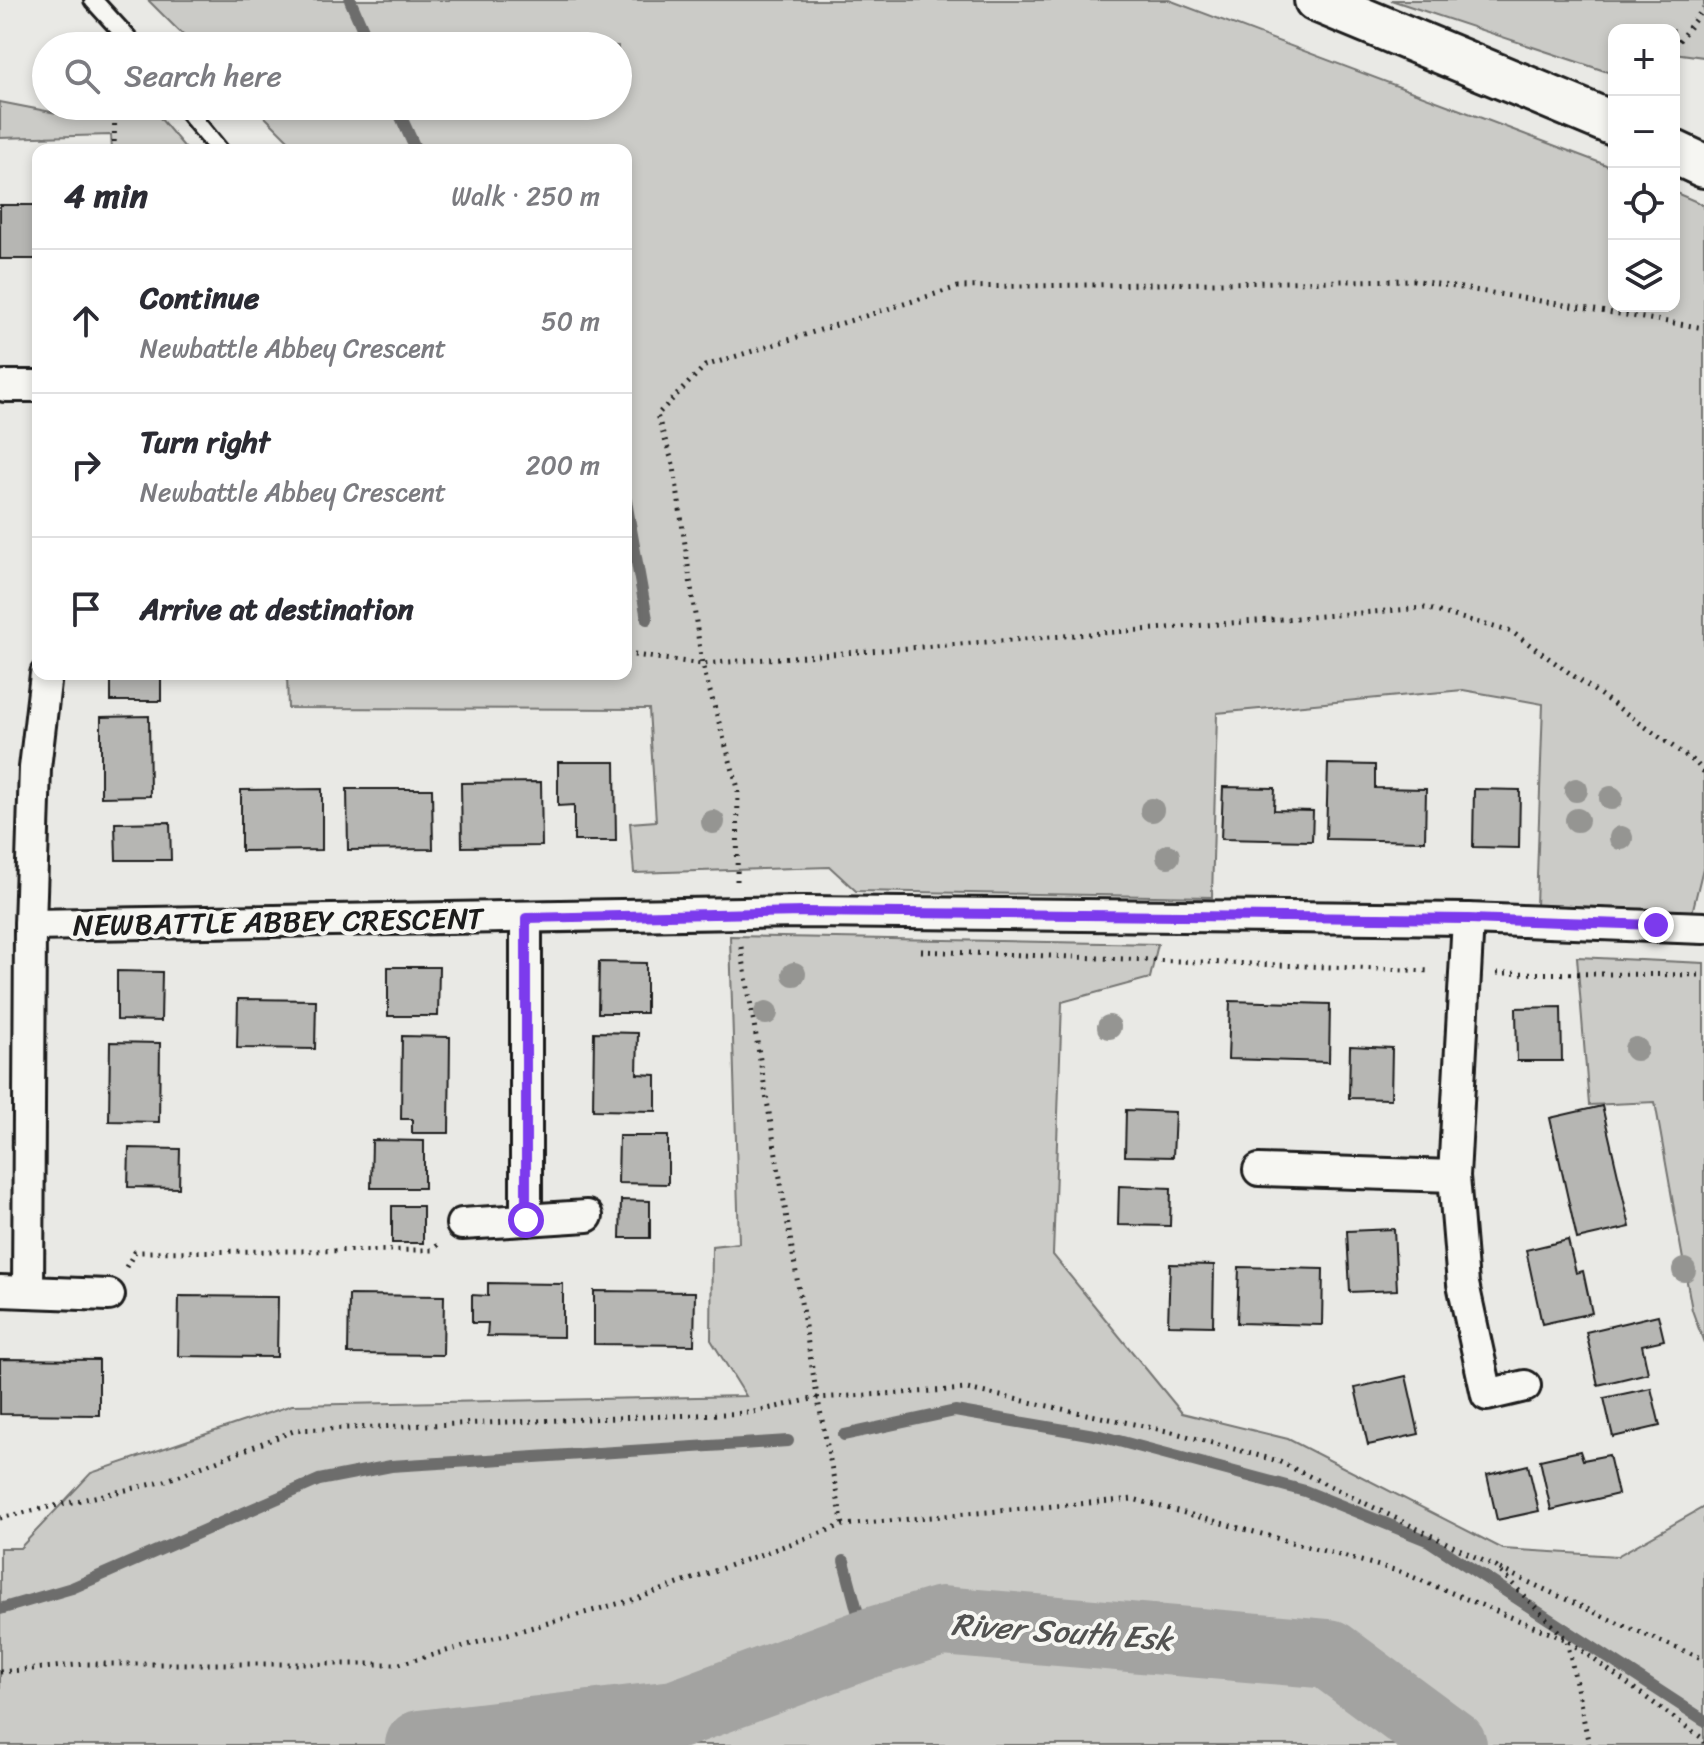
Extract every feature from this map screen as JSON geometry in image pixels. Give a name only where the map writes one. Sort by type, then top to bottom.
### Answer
[{"type":"main road","points":[[1316,0],[1608,122]]},
{"type":"main road","points":[[1680,155],[1704,166]]},
{"type":"street","points":[[5,386],[32,386]]},
{"type":"street","name":"NEWBATTLE ABBEY CRESCENT","points":[[45,680],[35,768],[14,1291],[109,1295]]},
{"type":"street","name":"NEWBATTLE ABBEY CRESCENT","points":[[30,925],[737,913],[1468,919],[1704,928]]},
{"type":"street","name":"NEWBATTLE ABBEY CRESCENT","points":[[526,918],[526,1220]]},
{"type":"street","points":[[1468,919],[1454,1176],[1463,1284],[1487,1395],[1525,1386]]},
{"type":"street","points":[[1259,1170],[1454,1176]]},
{"type":"street","points":[[462,1224],[587,1216]]},
{"type":"lane","points":[[93,0],[122,32]]},
{"type":"lane","points":[[194,120],[214,144]]},
{"type":"path","points":[[1680,39],[1704,8]]},
{"type":"path","points":[[114,144],[115,120]]},
{"type":"path","points":[[843,1525],[817,1398],[741,947],[737,913],[738,788],[702,664],[674,467],[657,415],[705,366],[958,287],[1413,280],[1704,328]]},
{"type":"path","points":[[632,655],[702,664],[1425,608],[1512,632],[1696,763],[1704,772]]},
{"type":"path","points":[[726,947],[756,947]]},
{"type":"path","points":[[913,951],[1465,973],[1704,975]]},
{"type":"path","points":[[109,1295],[135,1252],[432,1250],[462,1224]]},
{"type":"path","points":[[0,1518],[162,1482],[296,1430],[749,1413],[817,1398],[967,1389],[1172,1432],[1278,1461],[1496,1567],[1704,1659]]},
{"type":"path","points":[[0,1672],[86,1664],[399,1664],[639,1598],[843,1525],[1133,1499],[1398,1571],[1565,1638]]},
{"type":"path","points":[[1496,1567],[1565,1638],[1702,1738],[1704,1743]]},
{"type":"path","points":[[1565,1638],[1589,1745]]},
{"type":"shaded area","points":[[148,0],[1169,0],[1608,166],[1608,312],[1680,312],[1680,195],[1704,205],[1704,864],[1692,913],[1536,906],[1543,704],[1463,690],[1217,713],[1212,897],[856,891],[830,867],[634,873],[630,823],[656,821],[649,709],[288,708],[287,680],[632,680],[632,144],[292,144],[268,120],[632,120],[632,32],[180,32]]},
{"type":"shaded area","points":[[1391,0],[1704,0],[1704,57],[1680,54],[1680,24],[1608,24],[1608,72]]},
{"type":"shaded area","points":[[0,102],[32,108],[32,120],[162,120],[182,144],[112,144],[111,135],[0,138]]},
{"type":"shaded area","points":[[730,936],[1158,944],[1150,978],[1062,1002],[1053,1255],[1182,1413],[1288,1439],[1503,1549],[1617,1556],[1704,1507],[1704,1745],[0,1745],[0,1548],[20,1548],[91,1473],[292,1405],[746,1396],[711,1340],[712,1246],[739,1243]]},
{"type":"shaded area","points":[[1577,957],[1704,963],[1704,1343],[1692,1310],[1655,1102],[1589,1105]]},
{"type":"building","points":[[0,205],[32,205],[32,259],[0,259]]},
{"type":"building","points":[[111,680],[161,680],[161,701],[111,701]]},
{"type":"building","points":[[149,716],[150,796],[101,797],[101,717]]},
{"type":"building","points":[[558,762],[615,762],[616,841],[574,841],[574,805],[558,806]]},
{"type":"building","points":[[1328,764],[1375,765],[1375,788],[1426,789],[1425,841],[1326,839]]},
{"type":"building","points":[[541,782],[542,846],[462,847],[461,783]]},
{"type":"building","points":[[1223,787],[1275,788],[1274,810],[1313,811],[1312,841],[1221,839]]},
{"type":"building","points":[[322,789],[322,850],[241,851],[241,790]]},
{"type":"building","points":[[347,789],[432,789],[433,849],[348,850]]},
{"type":"building","points":[[1474,789],[1520,790],[1519,848],[1473,847]]},
{"type":"building","points":[[170,822],[171,860],[116,860],[115,823]]},
{"type":"building","points":[[599,962],[646,963],[646,1013],[598,1013]]},
{"type":"building","points":[[388,967],[439,967],[438,1016],[388,1016]]},
{"type":"building","points":[[117,971],[162,972],[161,1021],[117,1020]]},
{"type":"building","points":[[238,999],[316,1000],[315,1049],[237,1048]]},
{"type":"building","points":[[1230,1001],[1330,1004],[1329,1062],[1228,1059]]},
{"type":"building","points":[[1561,1007],[1562,1061],[1517,1061],[1516,1008]]},
{"type":"building","points":[[594,1032],[638,1033],[637,1074],[656,1075],[656,1111],[593,1110]]},
{"type":"building","points":[[402,1036],[450,1037],[449,1133],[412,1133],[412,1119],[401,1119]]},
{"type":"building","points":[[110,1042],[160,1043],[159,1122],[109,1121]]},
{"type":"building","points":[[1350,1046],[1392,1048],[1391,1099],[1349,1098]]},
{"type":"building","points":[[1602,1106],[1630,1227],[1577,1239],[1550,1118]]},
{"type":"building","points":[[1126,1110],[1175,1112],[1173,1157],[1125,1156]]},
{"type":"building","points":[[619,1136],[668,1136],[668,1184],[618,1183]]},
{"type":"building","points":[[372,1140],[424,1141],[424,1188],[371,1188]]},
{"type":"building","points":[[129,1148],[180,1149],[179,1188],[128,1187]]},
{"type":"building","points":[[1119,1186],[1171,1188],[1170,1226],[1118,1225]]},
{"type":"building","points":[[621,1200],[650,1201],[650,1238],[620,1238]]},
{"type":"building","points":[[392,1206],[423,1206],[423,1243],[392,1243]]},
{"type":"building","points":[[1394,1229],[1397,1290],[1350,1292],[1347,1231]]},
{"type":"building","points":[[1568,1240],[1576,1273],[1583,1271],[1592,1313],[1542,1324],[1526,1250]]},
{"type":"building","points":[[1170,1264],[1214,1265],[1213,1326],[1168,1325]]},
{"type":"building","points":[[1239,1267],[1323,1269],[1322,1325],[1237,1323]]},
{"type":"building","points":[[488,1283],[563,1284],[563,1337],[487,1336],[488,1323],[472,1323],[472,1295],[488,1296]]},
{"type":"building","points":[[594,1291],[695,1292],[694,1345],[594,1344]]},
{"type":"building","points":[[349,1295],[444,1296],[443,1355],[348,1354]]},
{"type":"building","points":[[179,1296],[278,1297],[277,1357],[178,1356]]},
{"type":"building","points":[[1658,1315],[1664,1340],[1642,1345],[1648,1373],[1598,1385],[1586,1332]]},
{"type":"building","points":[[0,1359],[99,1360],[99,1415],[0,1414]]},
{"type":"building","points":[[1406,1376],[1419,1434],[1368,1445],[1355,1388]]},
{"type":"building","points":[[1651,1388],[1660,1426],[1613,1437],[1604,1398]]},
{"type":"building","points":[[1580,1451],[1583,1460],[1609,1455],[1618,1494],[1551,1510],[1540,1460]]},
{"type":"building","points":[[1528,1465],[1539,1511],[1497,1520],[1487,1475]]},
{"type":"waterway","points":[[350,0],[364,32]]},
{"type":"waterway","points":[[402,120],[413,144]]},
{"type":"waterway","points":[[632,535],[647,619]]},
{"type":"waterway","points":[[844,1435],[955,1411],[1100,1436],[1305,1491],[1429,1541],[1704,1720]]},
{"type":"waterway","points":[[0,1609],[72,1588],[319,1480],[391,1466],[788,1441]]},
{"type":"waterway","points":[[844,1561],[866,1644]]},
{"type":"waterway","name":"River South Esk","points":[[420,1745],[675,1715],[866,1644],[942,1621],[1329,1654],[1452,1745]]},
{"type":"route","points":[[526,1220],[526,918],[804,912],[1468,919],[1656,925]]}]
